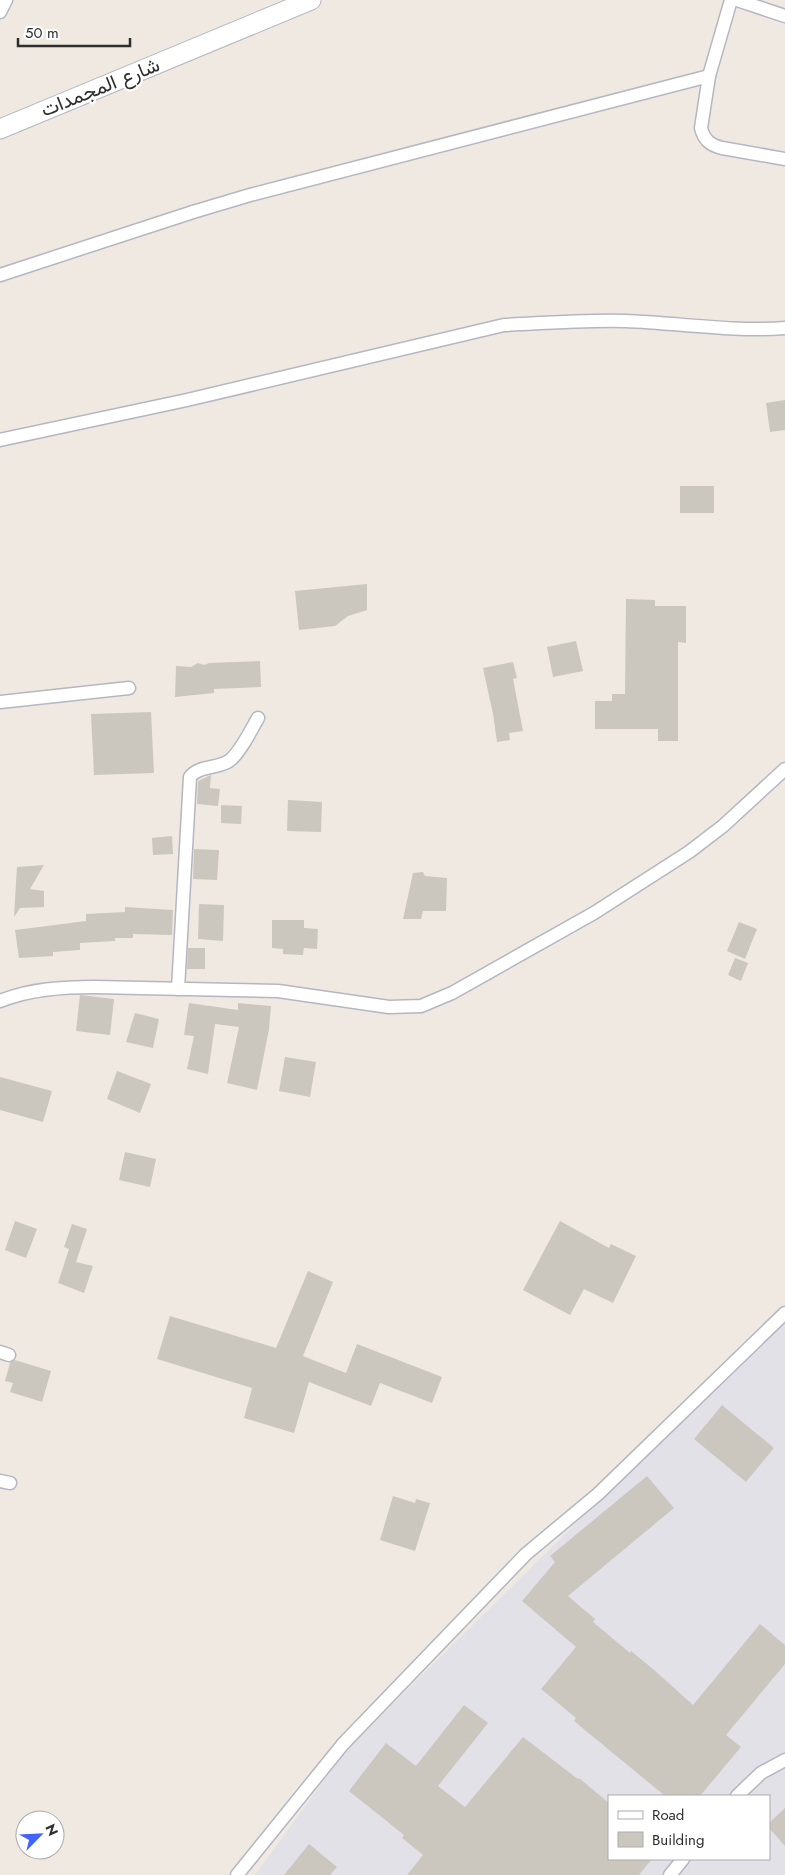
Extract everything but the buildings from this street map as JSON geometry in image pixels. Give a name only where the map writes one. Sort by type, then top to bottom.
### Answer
[{"type":"main road","name":"شارع المجمدات","points":[[0,129],[311,0]]},
{"type":"street","points":[[0,12],[6,0]]},
{"type":"street","points":[[731,0],[709,76],[701,128],[706,141],[712,146],[785,158]]},
{"type":"street","points":[[737,0],[785,16]]},
{"type":"street","points":[[0,275],[250,195],[709,76]]},
{"type":"street","points":[[0,440],[187,400],[504,325],[625,321],[742,329],[785,328]]},
{"type":"street","points":[[0,702],[129,688]]},
{"type":"street","points":[[178,989],[190,777],[197,770],[229,761],[235,755],[258,718]]},
{"type":"street","points":[[0,1001],[39,991],[65,987],[278,991],[397,1008],[421,1006],[438,1001],[594,913],[689,852],[723,826],[785,769]]},
{"type":"street","points":[[237,1875],[343,1744],[526,1554],[598,1494],[785,1313]]},
{"type":"street","points":[[738,1795],[761,1773],[785,1760]]},
{"type":"street","points":[[670,1875],[683,1860]]},
{"type":"shaded area","points":[[785,1317],[785,1875],[255,1875],[346,1750]]}]
